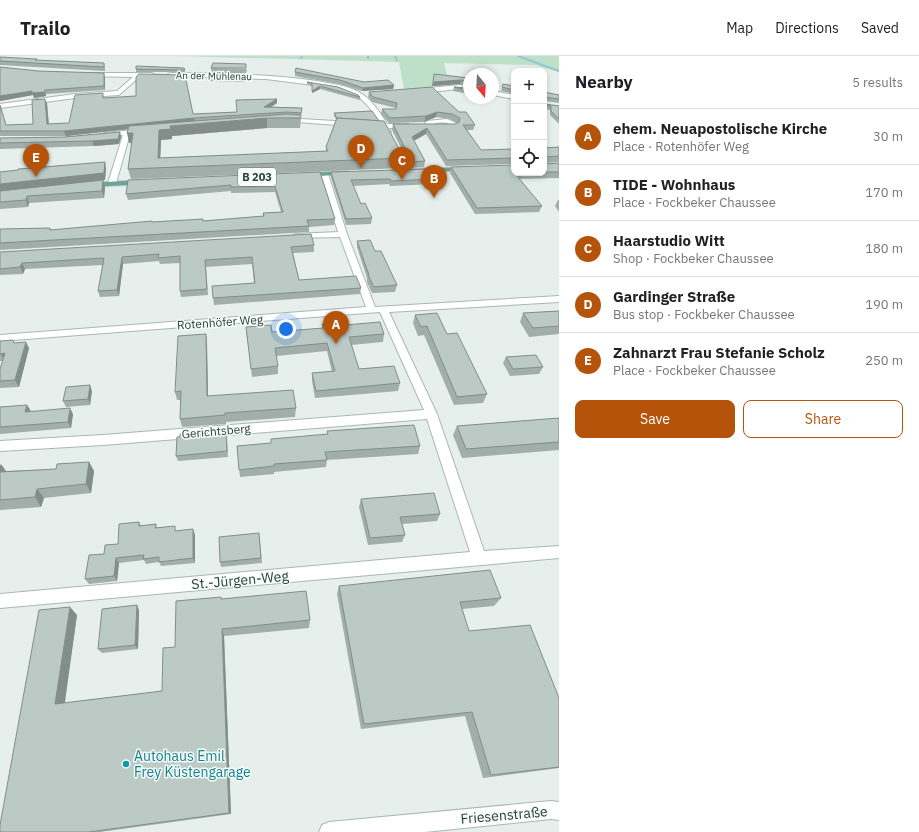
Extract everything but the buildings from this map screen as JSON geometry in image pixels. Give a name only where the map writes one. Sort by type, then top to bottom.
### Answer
[{"type":"main road","points":[[404,171],[476,168]]},
{"type":"main road","points":[[300,175],[353,173]]},
{"type":"main road","points":[[81,186],[112,183],[151,182]]},
{"type":"street","points":[[80,74],[137,76],[157,75]]},
{"type":"street","name":"An der Mühlenau","points":[[164,75],[272,77],[303,80],[353,91],[361,95],[383,121],[404,171]]},
{"type":"street","points":[[0,106],[60,98],[119,93],[137,76]]},
{"type":"street","points":[[413,91],[463,88]]},
{"type":"street","points":[[361,95],[368,94]]},
{"type":"street","points":[[499,94],[511,96]]},
{"type":"street","points":[[280,120],[331,122],[386,127],[420,125]]},
{"type":"street","points":[[97,136],[149,130]]},
{"type":"street","points":[[112,183],[127,133]]},
{"type":"street","points":[[324,174],[342,234],[377,310],[431,414],[479,558]]},
{"type":"street","points":[[287,237],[342,234]]},
{"type":"street","name":"Rotenhöfer Weg","points":[[0,338],[377,310],[559,299]]},
{"type":"street","name":"Gerichtsberg","points":[[0,446],[102,440],[431,414]]},
{"type":"street","name":"St.-Jürgen-Weg","points":[[0,601],[559,552]]},
{"type":"street","name":"Friesenstraße","points":[[329,832],[551,810],[559,811]]},
{"type":"green space","points":[[175,56],[559,56],[559,72],[535,65],[444,63],[450,85],[404,89],[399,62]]},
{"type":"waterway","points":[[395,56],[397,60]]},
{"type":"waterway","points":[[518,56],[559,71]]},
{"type":"place","name":"Gardinger Straße","points":[[361,168]]},
{"type":"place","name":"Zahnarzt Frau Stefanie Scholz","points":[[36,177]]},
{"type":"place","name":"Haarstudio Witt","points":[[402,180]]},
{"type":"place","name":"TIDE - Wohnhaus","points":[[434,198]]},
{"type":"place","name":"ehem. Neuapostolische Kirche","points":[[336,344]]},
{"type":"place","name":"Autohaus Emil Frey Küstengarage","points":[[126,764]]}]
